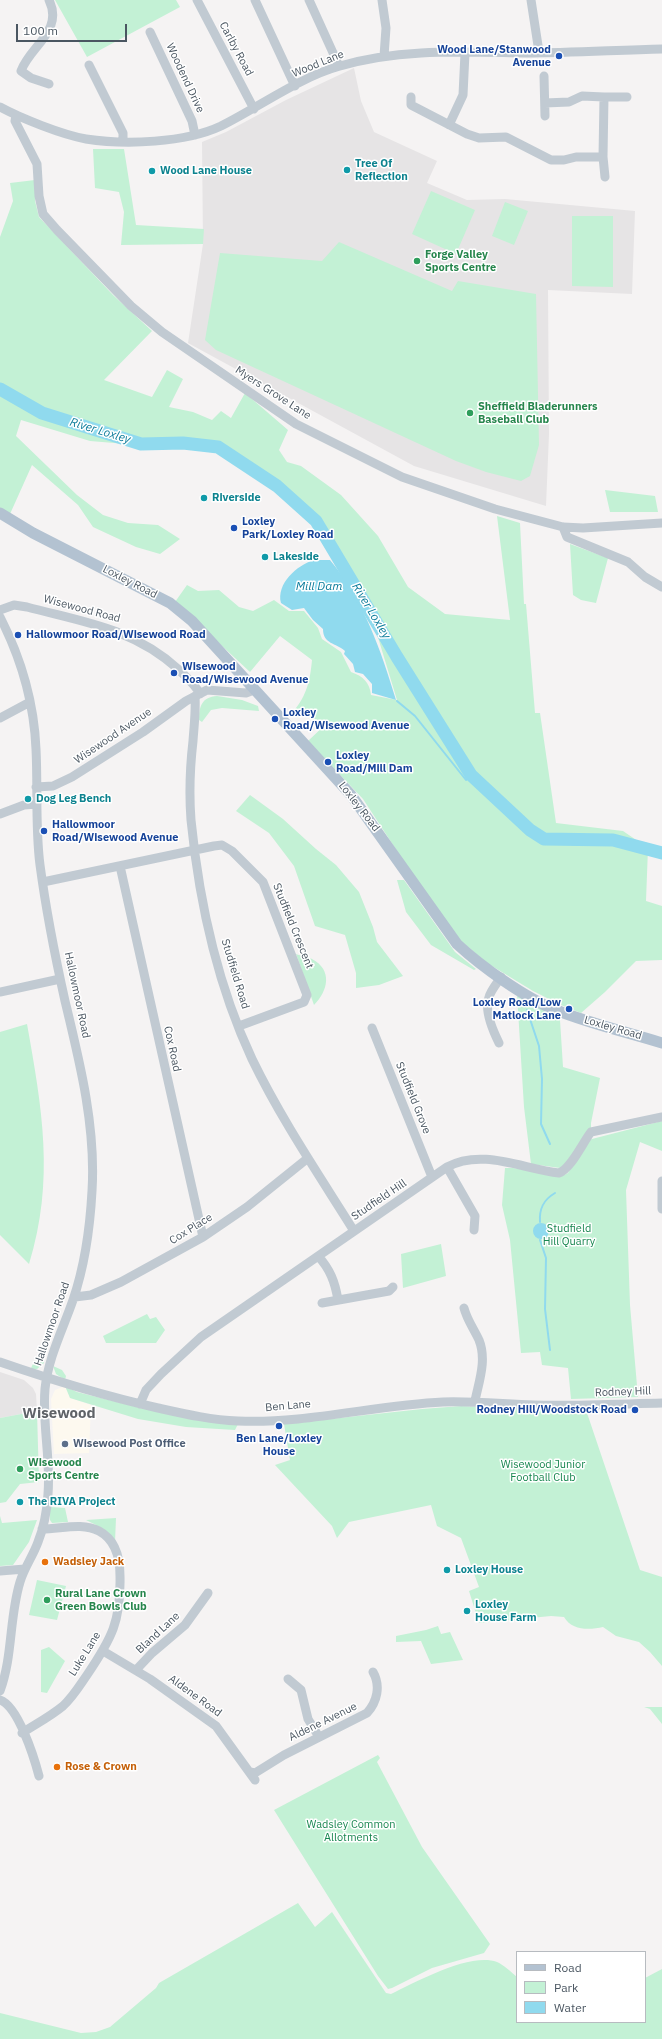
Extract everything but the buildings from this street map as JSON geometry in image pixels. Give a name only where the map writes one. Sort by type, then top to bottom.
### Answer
[{"type":"main road","name":"Loxley Road","points":[[0,513],[32,533],[152,593],[179,610],[192,621],[351,796],[457,944],[478,962],[501,978],[555,1010],[576,1018],[662,1043]]},
{"type":"street","points":[[49,0],[52,9],[52,26],[48,35],[25,61],[21,71],[31,78],[49,84]]},
{"type":"street","name":"Carlby Road","points":[[197,0],[254,109]]},
{"type":"street","points":[[255,0],[295,86]]},
{"type":"street","points":[[309,0],[339,66]]},
{"type":"street","points":[[382,0],[386,28],[384,56]]},
{"type":"street","points":[[531,0],[539,52]]},
{"type":"street","name":"Woodend Drive","points":[[150,32],[192,121],[195,135]]},
{"type":"street","name":"Wood Lane","points":[[0,107],[16,116],[84,138],[123,141],[169,139],[209,132],[295,86],[339,66],[384,56],[424,53],[662,49]]},
{"type":"street","points":[[449,125],[463,95],[464,53]]},
{"type":"street","points":[[90,65],[123,133],[123,141]]},
{"type":"street","points":[[544,76],[545,116]]},
{"type":"street","points":[[545,103],[569,102],[582,96],[626,97]]},
{"type":"street","points":[[411,97],[411,105],[449,125],[479,138],[506,138],[551,160],[564,160],[576,157],[603,157]]},
{"type":"street","points":[[604,97],[603,157],[605,177]]},
{"type":"street","name":"Myers Grove Lane","points":[[16,116],[15,120],[37,164],[39,196],[43,214],[126,300],[162,332],[296,424],[402,477],[495,509],[563,527],[583,528],[662,523]]},
{"type":"street","points":[[563,527],[567,538],[628,562],[645,577],[662,587]]},
{"type":"street","name":"Wisewood Road","points":[[0,610],[14,605],[27,607],[124,633],[146,645],[169,661],[191,682],[198,695]]},
{"type":"street","name":"Hallowmoor Road","points":[[0,617],[13,643],[23,671],[30,702],[36,749],[36,804],[40,862],[60,979],[80,1067],[89,1120],[93,1160],[87,1246],[75,1297],[50,1362],[46,1378],[45,1398],[49,1461],[48,1493],[42,1529],[19,1584],[7,1666],[0,1691]]},
{"type":"street","points":[[198,695],[207,690],[246,693],[254,690]]},
{"type":"street","name":"Wisewood Avenue","points":[[36,787],[53,786],[72,777],[198,695]]},
{"type":"street","name":"Studfield Road","points":[[198,695],[190,792],[194,851],[212,945],[239,1026],[266,1086],[308,1158],[354,1231]]},
{"type":"street","points":[[0,718],[30,702]]},
{"type":"street","points":[[0,814],[24,805],[36,804]]},
{"type":"street","name":"Studfield Crescent","points":[[43,882],[222,845],[227,847],[260,878],[266,888],[307,995],[304,1002],[239,1026]]},
{"type":"street","name":"Cox Road","points":[[120,866],[203,1237]]},
{"type":"street","points":[[499,1043],[494,1031],[488,1004],[489,996],[501,978]]},
{"type":"street","points":[[0,992],[60,979]]},
{"type":"street","name":"Studfield Grove","points":[[372,1028],[432,1177]]},
{"type":"street","name":"Studfield Hill","points":[[140,1404],[146,1390],[174,1360],[196,1341],[447,1167],[459,1161],[475,1158],[559,1173],[563,1172],[570,1164],[592,1132],[662,1117]]},
{"type":"street","name":"Cox Place","points":[[75,1297],[91,1295],[121,1282],[203,1237],[247,1207],[308,1158]]},
{"type":"street","points":[[447,1167],[475,1216],[474,1230]]},
{"type":"street","points":[[662,1180],[662,1209]]},
{"type":"street","points":[[318,1256],[331,1273],[338,1300]]},
{"type":"street","points":[[322,1303],[389,1291],[393,1287]]},
{"type":"street","points":[[464,1308],[466,1317],[478,1339],[483,1358],[475,1401]]},
{"type":"street","name":"Ben Lane","points":[[0,1362],[46,1378],[140,1404],[205,1418],[251,1421],[281,1420],[421,1403],[475,1401],[534,1405],[584,1405]]},
{"type":"street","name":"Rodney Hill","points":[[584,1405],[662,1403]]},
{"type":"street","name":"Luke Lane","points":[[22,1733],[63,1706],[81,1684],[103,1651],[113,1631],[119,1604],[120,1565],[116,1549],[104,1534],[92,1528],[83,1526],[42,1529]]},
{"type":"street","points":[[0,1571],[24,1569]]},
{"type":"street","name":"Bland Lane","points":[[136,1670],[152,1653],[185,1625],[208,1593]]},
{"type":"street","name":"Aldene Road","points":[[103,1651],[136,1670],[216,1726],[255,1780]]},
{"type":"street","name":"Aldene Avenue","points":[[250,1772],[256,1773],[271,1762],[360,1718],[371,1709],[377,1690],[377,1682],[372,1672]]},
{"type":"street","points":[[288,1679],[297,1685],[301,1690],[308,1719],[319,1737]]},
{"type":"street","points":[[0,1700],[12,1709],[31,1751],[39,1776]]},
{"type":"shaded area","points":[[354,68],[361,101],[374,132],[437,161],[427,183],[467,200],[505,199],[635,211],[632,294],[548,290],[549,434],[546,506],[414,466],[188,343],[203,244],[202,142],[226,132],[286,100]]},
{"type":"shaded area","points":[[0,1372],[24,1380],[33,1388],[36,1394],[37,1411],[0,1418]]},
{"type":"shaded area","points":[[65,1386],[70,1398],[91,1405],[89,1453],[54,1454],[51,1399],[55,1390]]},
{"type":"green space","points":[[55,0],[176,0],[180,7],[87,57]]},
{"type":"green space","points":[[93,149],[124,149],[136,225],[204,229],[203,244],[121,245],[124,212],[119,192],[95,188]]},
{"type":"green space","points":[[35,180],[35,201],[39,217],[113,295],[152,331],[104,380],[152,397],[167,370],[183,379],[169,407],[193,412],[212,420],[221,411],[231,418],[245,393],[288,430],[279,450],[287,462],[301,466],[341,495],[378,536],[408,587],[445,614],[510,620],[497,516],[520,523],[524,604],[526,604],[535,713],[540,713],[556,823],[623,831],[648,848],[646,901],[662,906],[662,960],[636,961],[605,992],[581,1013],[533,991],[487,963],[461,941],[414,877],[363,799],[308,741],[327,723],[293,712],[305,694],[312,660],[280,636],[250,672],[175,602],[187,585],[198,591],[219,590],[239,607],[253,611],[274,600],[289,611],[304,611],[318,628],[322,639],[341,652],[351,672],[365,680],[371,695],[397,700],[373,621],[340,565],[323,544],[316,524],[274,483],[251,467],[188,442],[162,441],[138,445],[90,441],[21,420],[16,436],[77,495],[103,515],[128,523],[158,525],[180,539],[160,554],[136,547],[93,527],[78,505],[32,465],[10,514],[0,508],[0,237],[13,201],[10,183]]},
{"type":"green space","points":[[431,191],[475,210],[456,254],[412,234]]},
{"type":"green space","points":[[505,202],[528,211],[514,245],[492,236]]},
{"type":"green space","points":[[572,216],[613,216],[613,287],[572,286]]},
{"type":"green space","points":[[339,242],[452,291],[458,281],[536,294],[539,445],[530,476],[521,481],[486,472],[456,461],[216,350],[205,340],[220,253],[322,261]]},
{"type":"green space","points":[[605,490],[655,496],[658,512],[610,512]]},
{"type":"green space","points":[[570,544],[608,558],[596,603],[581,600],[573,595]]},
{"type":"green space","points":[[217,696],[242,700],[258,706],[259,711],[222,708],[211,710],[202,722],[199,720],[202,703],[208,698]]},
{"type":"green space","points":[[250,795],[283,819],[336,865],[359,892],[373,927],[377,942],[403,976],[379,985],[356,988],[356,973],[345,935],[315,926],[294,866],[269,833],[236,811]]},
{"type":"green space","points":[[397,880],[404,880],[455,952],[476,969],[474,970],[431,945],[406,912]]},
{"type":"green space","points":[[296,954],[310,958],[319,964],[326,975],[323,993],[314,1005]]},
{"type":"green space","points":[[517,994],[560,1020],[563,1067],[600,1078],[591,1129],[568,1163],[560,1168],[531,1164],[524,1107]]},
{"type":"green space","points":[[27,1024],[41,1115],[44,1173],[42,1203],[37,1233],[29,1264],[0,1235],[0,1032]]},
{"type":"green space","name":"Studfield Hill Quarry","points":[[662,1121],[662,1151],[640,1142],[626,1190],[630,1305],[638,1397],[571,1399],[568,1368],[542,1365],[540,1352],[521,1353],[510,1240],[502,1205],[505,1168],[562,1176],[568,1173],[588,1140]]},
{"type":"green space","points":[[441,1244],[446,1276],[403,1288],[401,1254]]},
{"type":"green space","points":[[147,1314],[150,1319],[156,1317],[165,1330],[156,1343],[106,1343],[103,1336]]},
{"type":"green space","points":[[44,1361],[44,1363],[37,1369],[30,1370],[33,1364]]},
{"type":"green space","points":[[53,1366],[62,1370],[66,1376],[65,1380],[56,1374]]},
{"type":"green space","points":[[65,1386],[77,1392],[145,1409],[238,1424],[235,1430],[186,1427],[138,1419],[70,1398]]},
{"type":"green space","name":"Wisewood Junior Football Club","points":[[461,1406],[587,1413],[640,1570],[662,1577],[662,1666],[639,1642],[616,1636],[603,1627],[587,1629],[576,1627],[567,1622],[564,1617],[551,1616],[479,1623],[469,1591],[479,1587],[461,1538],[437,1526],[431,1505],[349,1522],[337,1538],[332,1526],[275,1465],[290,1460],[284,1424]]},
{"type":"green space","name":"Wisewood Sports Centre","points":[[37,1411],[39,1482],[20,1484],[6,1502],[0,1503],[0,1418]]},
{"type":"green space","points":[[50,1507],[65,1508],[68,1522],[52,1523],[50,1520]]},
{"type":"green space","points":[[0,1516],[2,1523],[37,1520],[29,1542],[13,1565],[0,1566]]},
{"type":"green space","points":[[116,1518],[115,1542],[96,1525],[86,1520]]},
{"type":"green space","name":"Rural Lane Crown Green Bowls Club","points":[[37,1580],[66,1586],[57,1620],[29,1615]]},
{"type":"green space","points":[[438,1626],[441,1634],[450,1632],[463,1660],[431,1664],[421,1641],[396,1642],[396,1636]]},
{"type":"green space","points":[[49,1647],[65,1661],[47,1693],[41,1692],[41,1650]]},
{"type":"green space","points":[[644,1707],[662,1707],[662,1724],[650,1709]]},
{"type":"green space","name":"Wadsley Common Allotments","points":[[378,1755],[380,1758],[377,1762],[422,1847],[490,1944],[484,1953],[432,1968],[388,1989],[378,1976],[274,1810]]},
{"type":"green space","points":[[298,1903],[315,1927],[332,1912],[386,1993],[391,1994],[428,1976],[473,1961],[486,1960],[500,1963],[516,1976],[516,2023],[646,2023],[646,1977],[662,1969],[662,2039],[0,2039],[0,2013],[81,2033],[96,2032],[110,2027],[156,1988],[159,1983]]},
{"type":"water","name":"Mill Dam","points":[[314,560],[330,560],[353,592],[370,627],[396,700],[372,693],[372,684],[363,674],[355,672],[353,664],[344,654],[345,651],[325,638],[323,629],[313,620],[304,608],[292,610],[281,603],[280,596],[282,589],[289,576],[301,566]]},
{"type":"water","points":[[541,1223],[548,1228],[549,1231],[544,1238],[541,1239],[534,1234],[533,1231],[538,1224]]},
{"type":"waterway","name":"River Loxley","points":[[0,389],[42,413],[141,444],[183,443],[218,447],[277,486],[316,521],[397,657],[471,775],[530,830],[544,839],[613,840],[662,853]]},
{"type":"waterway","name":"River Loxley","points":[[333,558],[338,555]]},
{"type":"waterway","points":[[397,701],[415,716],[466,780],[471,775]]},
{"type":"waterway","points":[[527,1010],[539,1046],[542,1079],[541,1124],[550,1144]]},
{"type":"waterway","points":[[540,1222],[540,1213],[543,1205],[547,1199],[555,1193]]},
{"type":"waterway","points":[[540,1240],[546,1258],[545,1309],[550,1350]]},
{"type":"place","name":"Wood Lane/Stanwood Avenue","points":[[559,56]]},
{"type":"place","name":"Tree Of Reflection","points":[[347,170]]},
{"type":"place","name":"Wood Lane House","points":[[152,171]]},
{"type":"place","name":"Forge Valley Sports Centre","points":[[417,261]]},
{"type":"place","name":"Sheffield Bladerunners Baseball Club","points":[[470,413]]},
{"type":"place","name":"Riverside","points":[[204,498]]},
{"type":"place","name":"Loxley Park/Loxley Road","points":[[234,528]]},
{"type":"place","name":"Lakeside","points":[[265,557]]},
{"type":"place","name":"Hallowmoor Road/Wisewood Road","points":[[18,635]]},
{"type":"place","name":"Wisewood Road/Wisewood Avenue","points":[[174,673]]},
{"type":"place","name":"Loxley Road/Wisewood Avenue","points":[[275,719]]},
{"type":"place","name":"Loxley Road/Mill Dam","points":[[328,762]]},
{"type":"place","name":"Dog Leg Bench","points":[[28,799]]},
{"type":"place","name":"Hallowmoor Road/Wisewood Avenue","points":[[44,831]]},
{"type":"place","name":"Loxley Road/Low Matlock Lane","points":[[569,1009]]},
{"type":"place","name":"Rodney Hill/Woodstock Road","points":[[635,1410]]},
{"type":"place","name":"Ben Lane/Loxley House","points":[[279,1426]]},
{"type":"place","name":"Wisewood Post Office","points":[[65,1444]]},
{"type":"place","name":"Wisewood Sports Centre","points":[[20,1469]]},
{"type":"place","name":"The RIVA Project","points":[[20,1502]]},
{"type":"place","name":"Wadsley Jack","points":[[45,1562]]},
{"type":"place","name":"Loxley House","points":[[447,1570]]},
{"type":"place","name":"Rural Lane Crown Green Bowls Club","points":[[47,1600]]},
{"type":"place","name":"Loxley House Farm","points":[[467,1611]]},
{"type":"place","name":"Rose & Crown","points":[[57,1767]]},
{"type":"district","name":"Wisewood","points":[[59,1414]]}]
